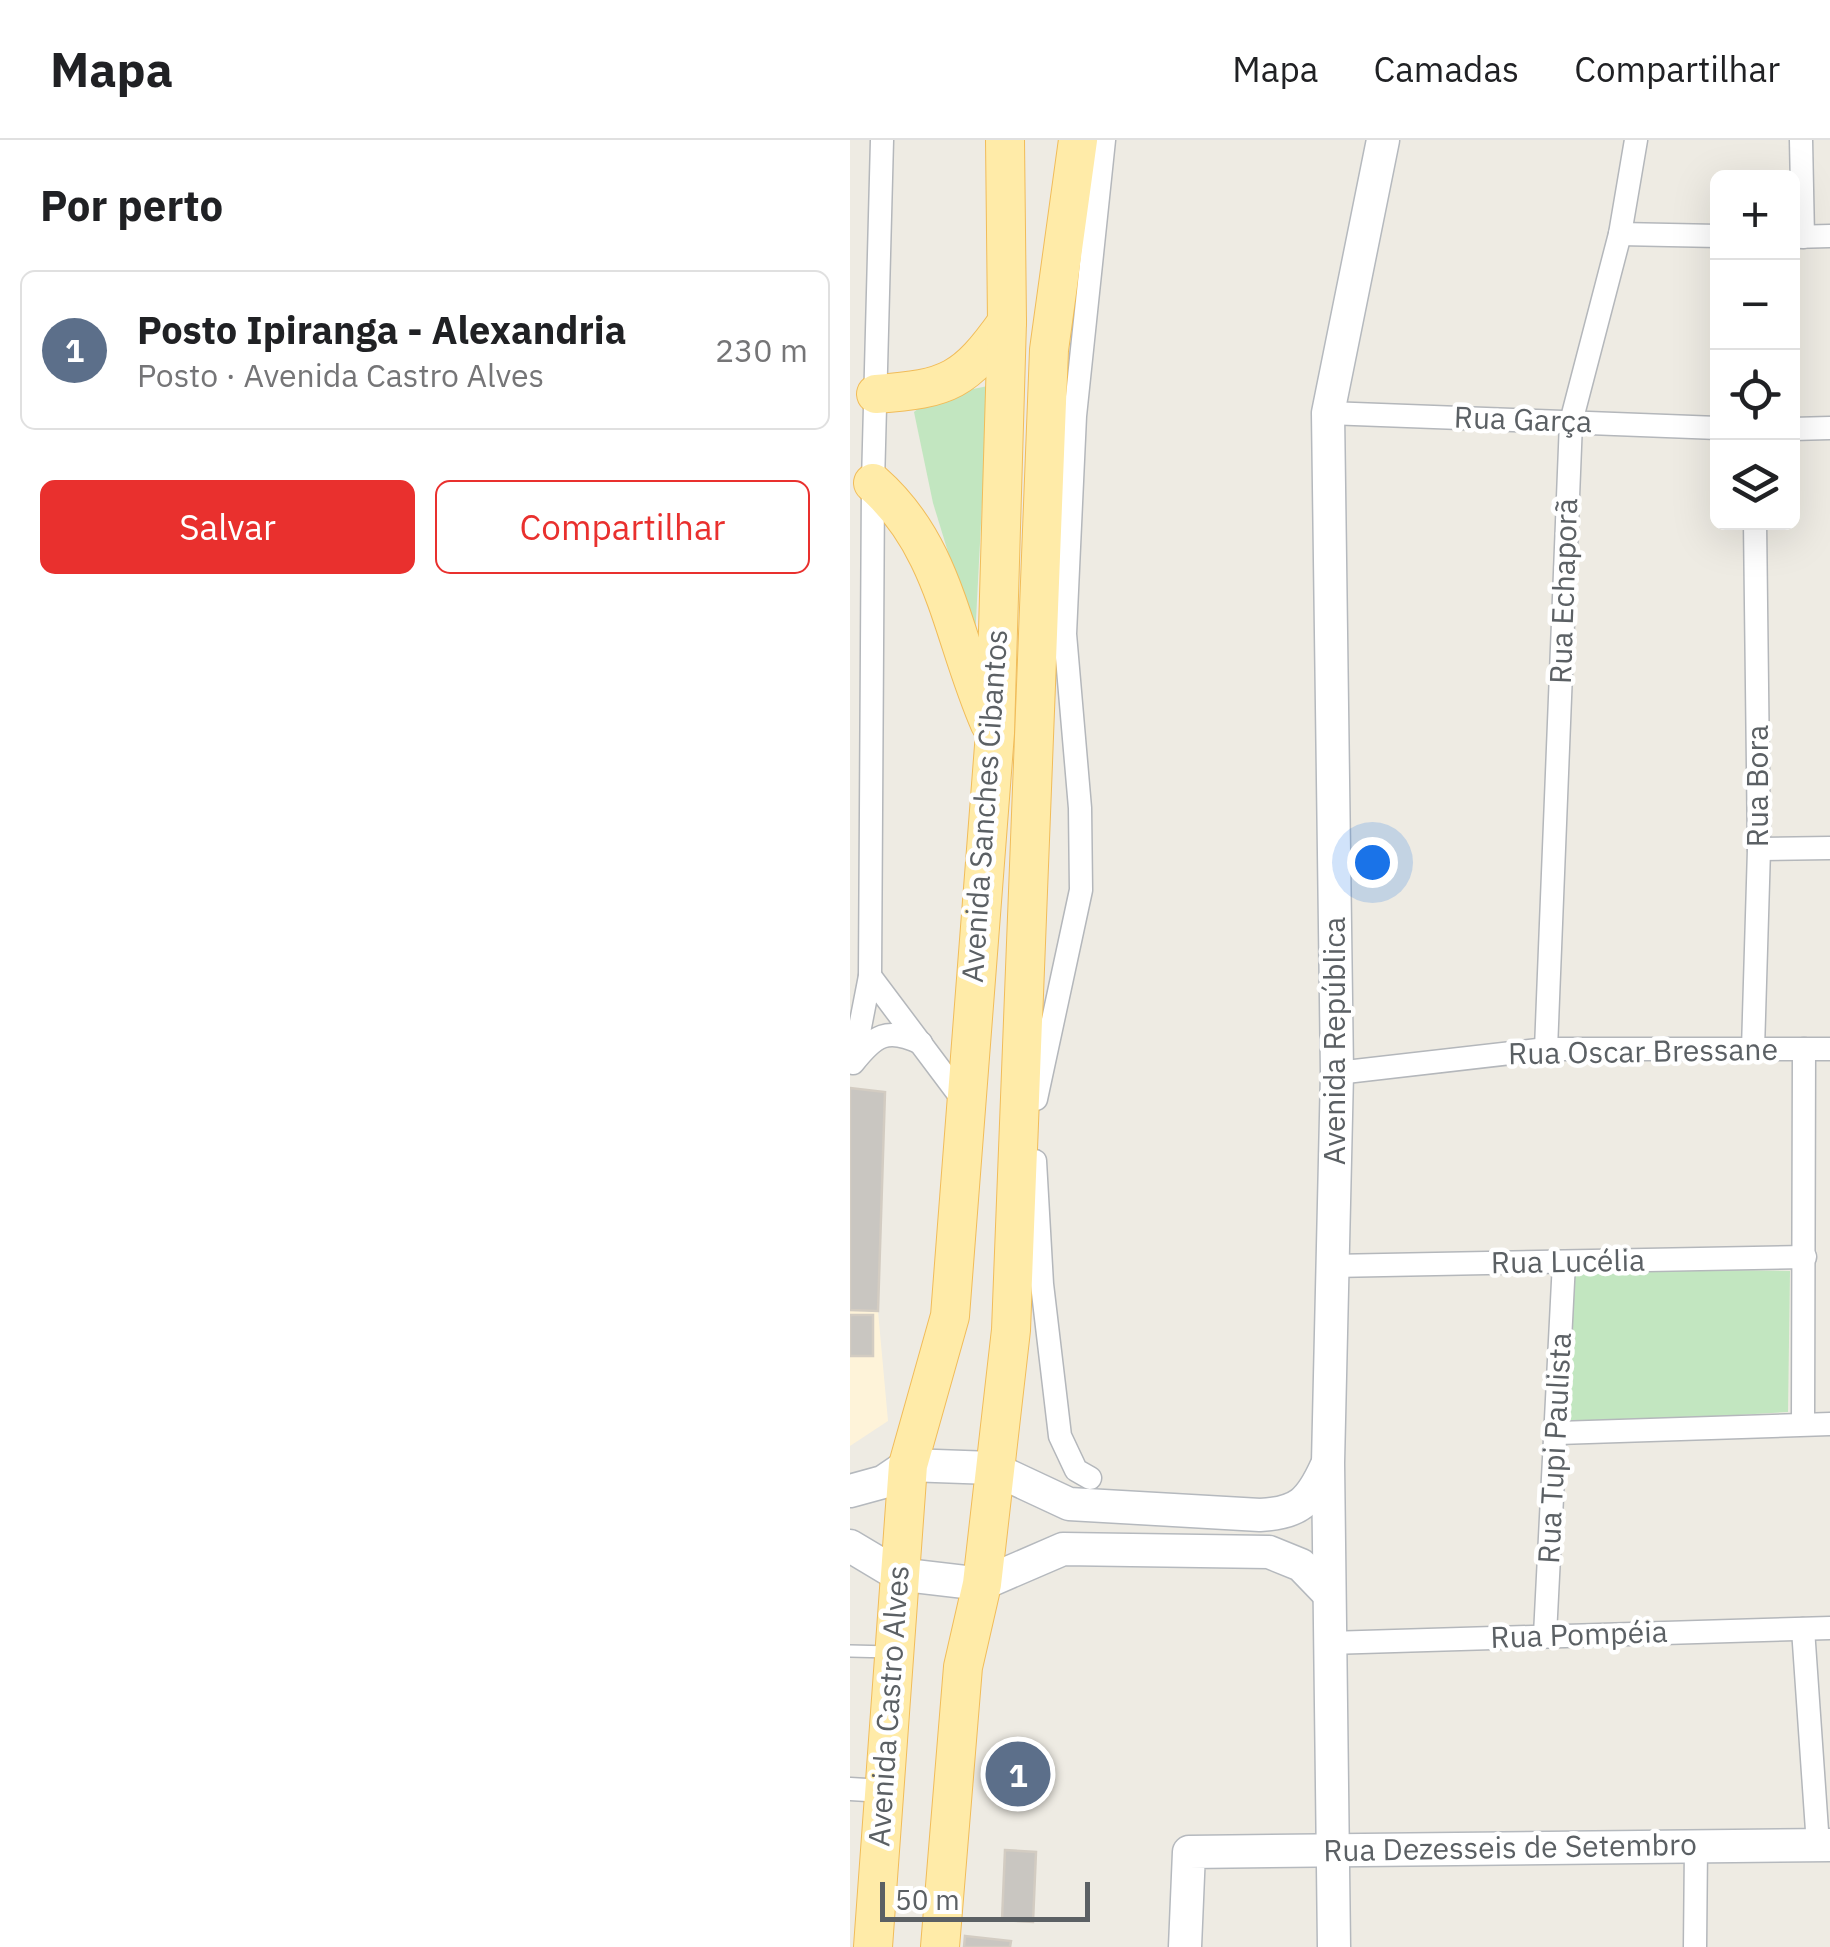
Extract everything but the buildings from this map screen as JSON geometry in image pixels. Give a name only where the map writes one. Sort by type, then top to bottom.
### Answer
[{"type":"main road","name":"Avenida Sanches Cibantos","points":[[908,1466],[950,1316],[995,733],[1007,322],[1005,140]]},
{"type":"main road","name":"Avenida Sanches Cibantos","points":[[992,1468],[1012,1310],[1049,350],[1078,140]]},
{"type":"main road","name":"Avenida República","points":[[1334,1947],[1328,1463],[1337,1073],[1328,413],[1383,140]]},
{"type":"main road","points":[[876,394],[955,380],[980,359],[1007,322]]},
{"type":"main road","points":[[861,483],[897,504],[930,551],[968,674],[995,733]]},
{"type":"main road","points":[[850,1491],[882,1482],[908,1466],[992,1468],[1069,1504],[1288,1514],[1306,1504],[1328,1463]]},
{"type":"main road","name":"Avenida Castro Alves","points":[[873,1947],[867,1790],[896,1652],[897,1574],[908,1466]]},
{"type":"main road","points":[[940,1947],[964,1667],[982,1584],[992,1468]]},
{"type":"main road","points":[[850,1546],[897,1574],[982,1584],[1063,1549],[1270,1552],[1300,1565],[1328,1592]]},
{"type":"main road","name":"Rua Dezesseis de Setembro","points":[[1185,1947],[1189,1852],[1824,1845]]},
{"type":"street","points":[[882,140],[876,394],[861,483],[870,976],[853,1064],[872,1040],[884,1033],[900,1034],[921,1044]]},
{"type":"street","points":[[1090,1478],[1076,1470],[1060,1436],[1042,1284],[1034,1128],[1037,1081],[1081,890],[1065,634],[1075,416],[1104,140]]},
{"type":"street","name":"Rua Echaporã","points":[[1546,1049],[1571,422],[1620,234],[1636,140]]},
{"type":"street","points":[[1800,172],[1801,140]]},
{"type":"street","points":[[1620,234],[1710,236]]},
{"type":"street","points":[[1800,237],[1830,236]]},
{"type":"street","name":"Rua Garça","points":[[1328,413],[1710,428]]},
{"type":"street","points":[[1800,429],[1830,428]]},
{"type":"street","name":"Rua Bora","points":[[1752,1049],[1759,848],[1756,530]]},
{"type":"street","points":[[1759,848],[1830,848]]},
{"type":"street","points":[[870,976],[964,1100]]},
{"type":"street","name":"Rua Oscar Bressane","points":[[1337,1073],[1546,1049],[1830,1049]]},
{"type":"street","points":[[1804,1049],[1804,1424]]},
{"type":"street","name":"Rua Lucélia","points":[[1332,1266],[1805,1257]]},
{"type":"street","name":"Rua Tupi Paulista","points":[[1545,1635],[1564,1262]]},
{"type":"street","points":[[1558,1433],[1830,1424]]},
{"type":"street","name":"Rua Pompéia","points":[[1329,1642],[1830,1628]]},
{"type":"street","points":[[1804,1629],[1824,1845]]},
{"type":"street","points":[[1694,1947],[1696,1846]]},
{"type":"lane","points":[[850,1650],[896,1652]]},
{"type":"shaded area","points":[[850,1311],[878,1311],[888,1421],[850,1446]]},
{"type":"green space","points":[[988,386],[975,640],[933,503],[914,412],[933,397]]},
{"type":"green space","points":[[1570,1268],[1790,1271],[1788,1412],[1570,1425]]},
{"type":"place","name":"Posto Ipiranga - Alexandria","points":[[1018,1774]]}]
